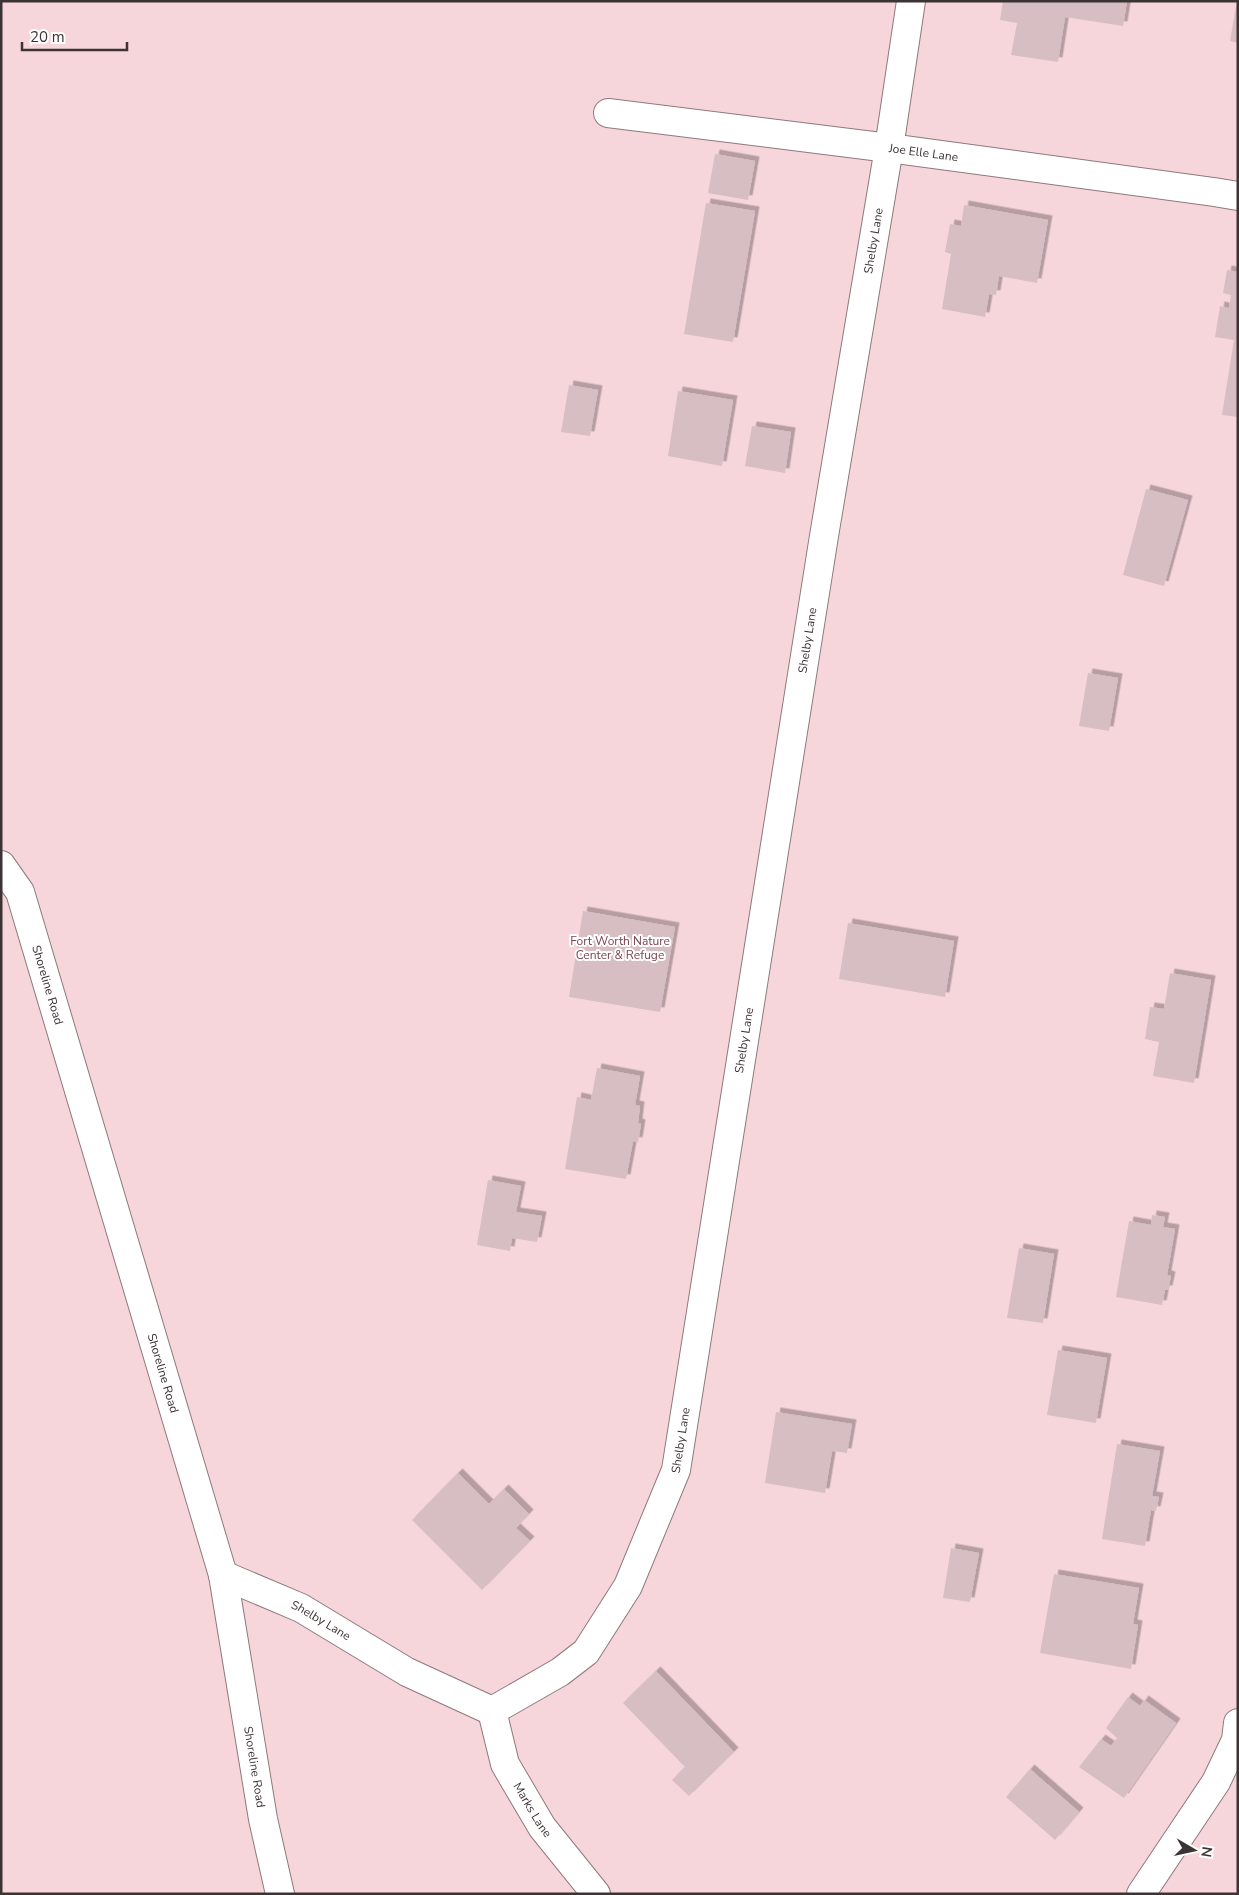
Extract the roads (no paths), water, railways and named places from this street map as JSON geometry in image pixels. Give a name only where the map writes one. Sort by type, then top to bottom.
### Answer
[{"type":"street","name":"Shelby Lane","points":[[223,1575],[301,1608],[408,1672],[492,1711],[560,1672],[586,1652],[628,1586],[676,1470],[911,1]]},
{"type":"street","name":"Joe Elle Lane","points":[[608,113],[889,148],[1238,196]]},
{"type":"street","name":"Shoreline Road","points":[[1,865],[20,892],[223,1575],[263,1819],[280,1894]]},
{"type":"street","name":"Marks Lane","points":[[492,1711],[505,1764],[542,1827],[596,1894]]},
{"type":"street","points":[[1141,1894],[1216,1782],[1236,1740],[1238,1723]]},
{"type":"park label","name":"Fort Worth Nature Center & Refuge","points":[[620,948]]}]
